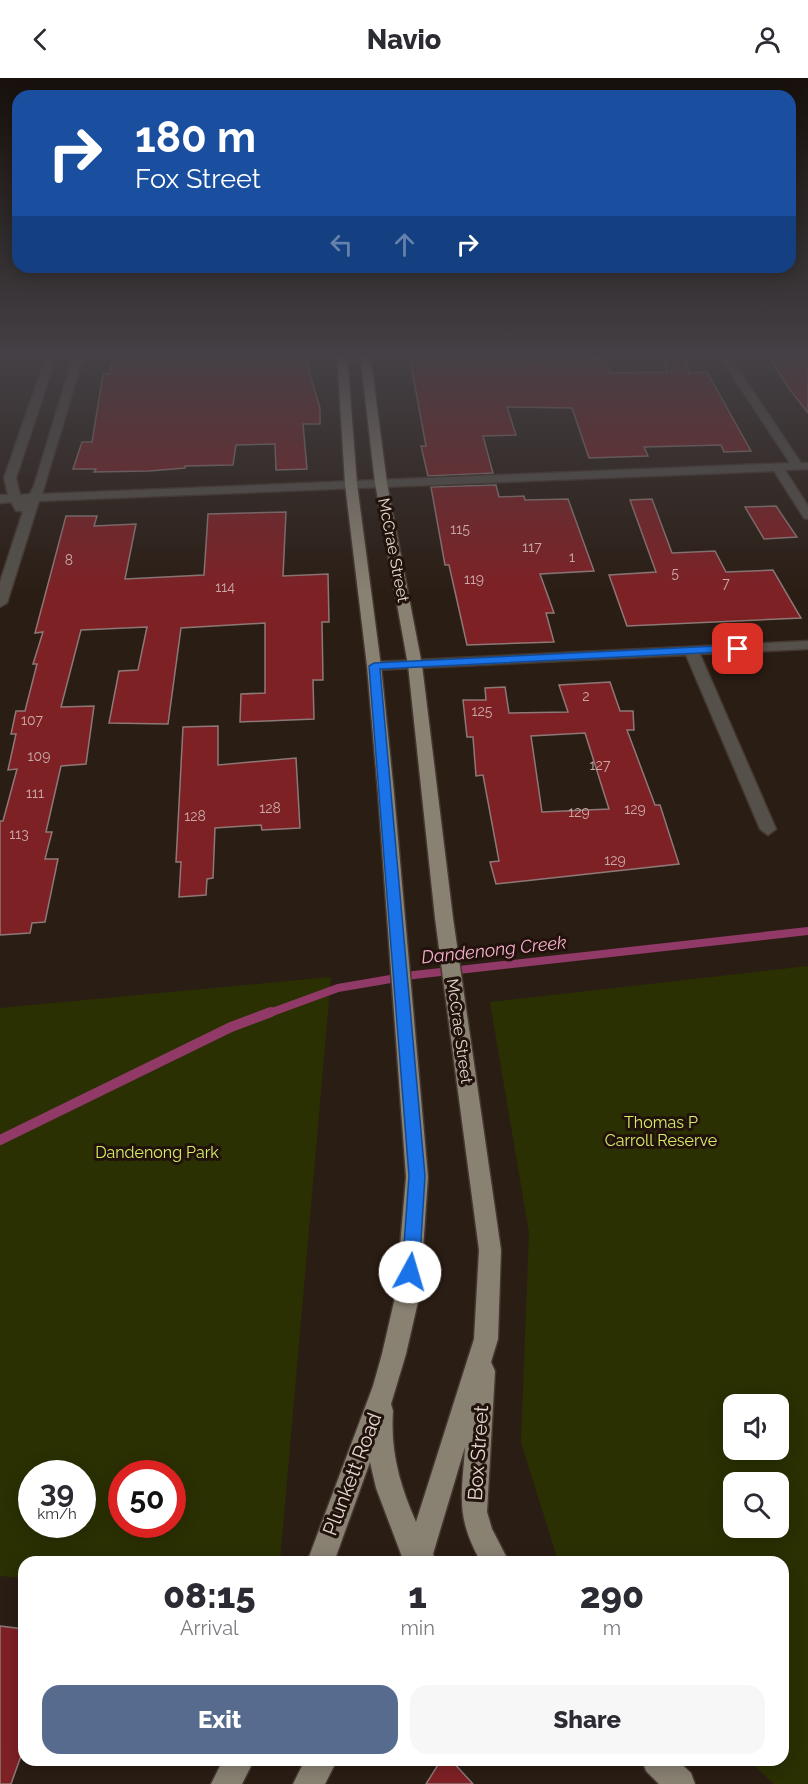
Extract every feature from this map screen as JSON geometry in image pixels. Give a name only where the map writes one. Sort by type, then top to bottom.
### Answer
[{"type":"main road","name":"McCrae Street","points":[[348,434],[351,484],[374,666],[417,1176],[416,1214],[408,1293],[385,1386]]},
{"type":"main road","name":"McCrae Street","points":[[375,434],[381,483],[415,665],[444,918],[490,1250],[486,1339],[420,1556]]},
{"type":"main road","name":"Box Street","points":[[486,1339],[474,1512],[485,1546],[492,1556]]},
{"type":"main road","points":[[385,1386],[381,1417],[384,1475],[417,1556]]},
{"type":"main road","name":"Plunkett Road","points":[[322,1556],[385,1386]]},
{"type":"main road","points":[[226,1784],[236,1766]]},
{"type":"main road","points":[[308,1784],[318,1766]]},
{"type":"main road","points":[[663,1766],[680,1784]]},
{"type":"street","points":[[23,527],[21,509],[10,486],[10,478],[25,434]]},
{"type":"street","points":[[0,603],[55,434]]},
{"type":"street","points":[[780,434],[803,466]]},
{"type":"street","points":[[0,499],[803,466]]},
{"type":"street","points":[[777,467],[808,514]]},
{"type":"street","points":[[374,666],[808,645]]},
{"type":"street","points":[[691,651],[768,829]]},
{"type":"green space","name":"Thomas P Carroll Reserve","points":[[808,966],[808,1784],[774,1784],[754,1766],[789,1766],[789,1556],[556,1556],[521,1442],[529,1233],[490,1002]]},
{"type":"green space","name":"Dandenong Park","points":[[331,977],[280,1556],[18,1556],[18,1578],[0,1576],[0,1008]]},
{"type":"building","points":[[93,434],[304,434],[307,469],[276,470],[275,444],[236,445],[233,465],[185,466],[185,468],[149,471],[94,472],[96,469],[73,469],[82,442],[92,442]]},
{"type":"building","points":[[424,434],[516,435],[483,436],[493,473],[428,476],[421,446],[426,446]]},
{"type":"building","points":[[581,434],[741,434],[751,451],[724,452],[721,445],[644,447],[648,456],[589,458]]},
{"type":"building","points":[[496,485],[499,497],[524,496],[525,500],[568,499],[594,571],[540,574],[554,613],[546,613],[554,642],[467,645],[449,565],[445,565],[431,487]]},
{"type":"building","points":[[652,499],[672,553],[715,551],[726,572],[773,570],[801,618],[627,626],[609,575],[656,572],[630,500]]},
{"type":"building","points":[[776,506],[797,537],[764,539],[745,507]]},
{"type":"building","points":[[286,512],[283,576],[328,574],[329,622],[322,622],[323,680],[313,680],[314,719],[240,722],[241,694],[265,693],[265,623],[181,628],[168,724],[109,723],[119,671],[138,670],[147,627],[81,630],[61,707],[94,706],[86,764],[61,766],[46,832],[52,832],[45,859],[58,859],[45,922],[32,923],[30,933],[0,935],[0,821],[3,821],[17,769],[8,770],[16,734],[11,734],[16,711],[25,711],[37,664],[33,664],[43,632],[35,633],[66,516],[97,516],[94,526],[136,524],[125,579],[204,575],[208,514]]},
{"type":"building","points":[[610,682],[620,711],[633,711],[634,730],[627,730],[655,805],[660,805],[679,864],[496,884],[490,862],[499,861],[483,775],[476,776],[473,737],[467,737],[463,700],[486,700],[485,688],[505,687],[509,713],[568,712],[559,685]],"holes":[[[585,733],[609,809],[542,812],[531,736]]]},
{"type":"building","points":[[218,726],[218,765],[296,758],[300,828],[262,830],[261,825],[215,828],[213,878],[207,879],[206,895],[179,897],[181,862],[176,862],[183,727]]},
{"type":"building","points":[[0,1626],[18,1628],[18,1764],[11,1784],[0,1784]]},
{"type":"building","points":[[437,1766],[456,1766],[473,1784],[426,1784]]},
{"type":"waterway","name":"Dandenong Creek","points":[[267,1014],[338,988],[414,975],[808,931]]},
{"type":"waterway","name":"Dandenong Creek","points":[[0,1140],[231,1027],[271,1012]]},
{"type":"route","points":[[410,1272],[417,1176],[374,666],[738,649]]}]
